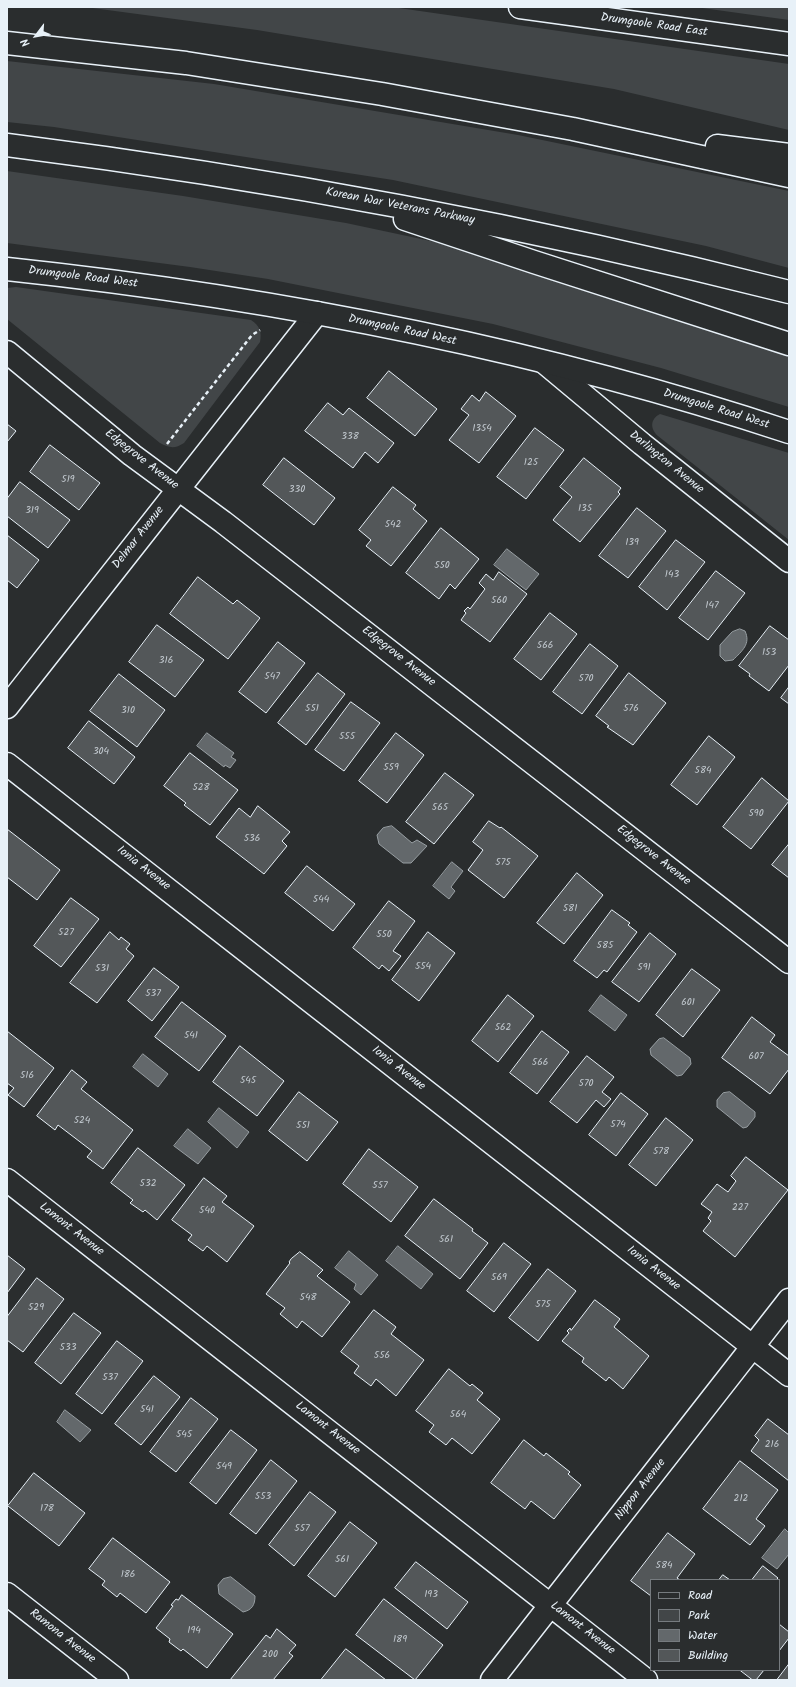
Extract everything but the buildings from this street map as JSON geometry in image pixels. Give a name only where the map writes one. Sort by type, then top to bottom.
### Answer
[{"type":"main road","name":"Drumgoole Road East","points":[[520,7],[789,44]]},
{"type":"main road","points":[[7,43],[186,63],[475,110],[573,129],[789,176]]},
{"type":"main road","points":[[573,129],[789,155]]},
{"type":"main road","name":"Korean War Veterans Parkway","points":[[7,145],[147,164],[334,195],[538,234],[789,292]]},
{"type":"main road","points":[[334,195],[534,262],[789,344]]},
{"type":"main road","name":"Drumgoole Road West","points":[[7,269],[114,281],[213,295],[317,313],[435,337],[545,363],[655,392],[789,432]]},
{"type":"main road","name":"Delmar Avenue","points":[[7,707],[317,313]]},
{"type":"main road","name":"Edgegrove Avenue","points":[[7,352],[132,455],[223,522],[789,962]]},
{"type":"main road","name":"Darlington Avenue","points":[[545,363],[642,444],[789,560]]},
{"type":"main road","name":"Ionia Avenue","points":[[7,764],[789,1375]]},
{"type":"main road","name":"Lamont Avenue","points":[[7,1180],[646,1680]]},
{"type":"main road","name":"Nippon Avenue","points":[[492,1680],[789,1300]]},
{"type":"main road","name":"Ramona Avenue","points":[[7,1594],[117,1680]]},
{"type":"path","points":[[168,444],[252,335],[261,330]]},
{"type":"green space","points":[[85,7],[392,7],[789,64],[789,130],[614,89],[257,30]]},
{"type":"green space","points":[[695,7],[789,7],[789,20]]},
{"type":"green space","points":[[7,61],[214,84],[518,135],[789,191],[789,268],[706,246],[393,180],[54,127],[7,122]]},
{"type":"green space","points":[[7,171],[183,196],[346,223],[440,243],[789,350],[789,407],[661,368],[493,324],[268,279],[190,267],[7,243]]},
{"type":"green space","points":[[16,287],[251,320],[260,330],[260,342],[184,443],[175,447],[169,447],[160,443],[7,319],[7,288]]},
{"type":"green space","points":[[660,414],[789,453],[789,540],[658,436],[652,427],[652,424],[654,419]]},
{"type":"water","points":[[507,549],[539,574],[526,590],[494,565]]},
{"type":"water","points":[[740,629],[745,631],[747,636],[745,647],[733,660],[725,661],[720,656],[720,645],[732,632]]},
{"type":"water","points":[[207,733],[234,753],[231,757],[236,760],[230,768],[225,765],[224,767],[197,746]]},
{"type":"water","points":[[392,826],[412,843],[417,840],[427,846],[411,863],[403,863],[379,844],[377,835],[383,828]]},
{"type":"water","points":[[452,862],[463,871],[451,887],[455,891],[449,899],[433,886]]},
{"type":"water","points":[[601,995],[627,1015],[615,1031],[589,1011]]},
{"type":"water","points":[[664,1038],[690,1058],[691,1064],[682,1075],[677,1076],[651,1055],[650,1049],[659,1039]]},
{"type":"water","points":[[143,1054],[168,1074],[158,1087],[133,1067]]},
{"type":"water","points":[[730,1092],[755,1112],[755,1117],[747,1127],[743,1128],[717,1107],[717,1100],[723,1093]]},
{"type":"water","points":[[219,1108],[249,1132],[237,1148],[208,1122]]},
{"type":"water","points":[[188,1129],[211,1148],[198,1164],[174,1146]]},
{"type":"water","points":[[398,1246],[433,1274],[421,1289],[386,1261]]},
{"type":"water","points":[[349,1251],[378,1275],[361,1295],[354,1289],[356,1284],[335,1268]]},
{"type":"water","points":[[65,1410],[91,1430],[80,1442],[57,1422]]},
{"type":"water","points":[[785,1529],[789,1533],[789,1554],[777,1569],[762,1558]]},
{"type":"water","points":[[231,1577],[255,1596],[254,1604],[249,1610],[243,1612],[219,1594],[218,1585],[223,1579]]}]
